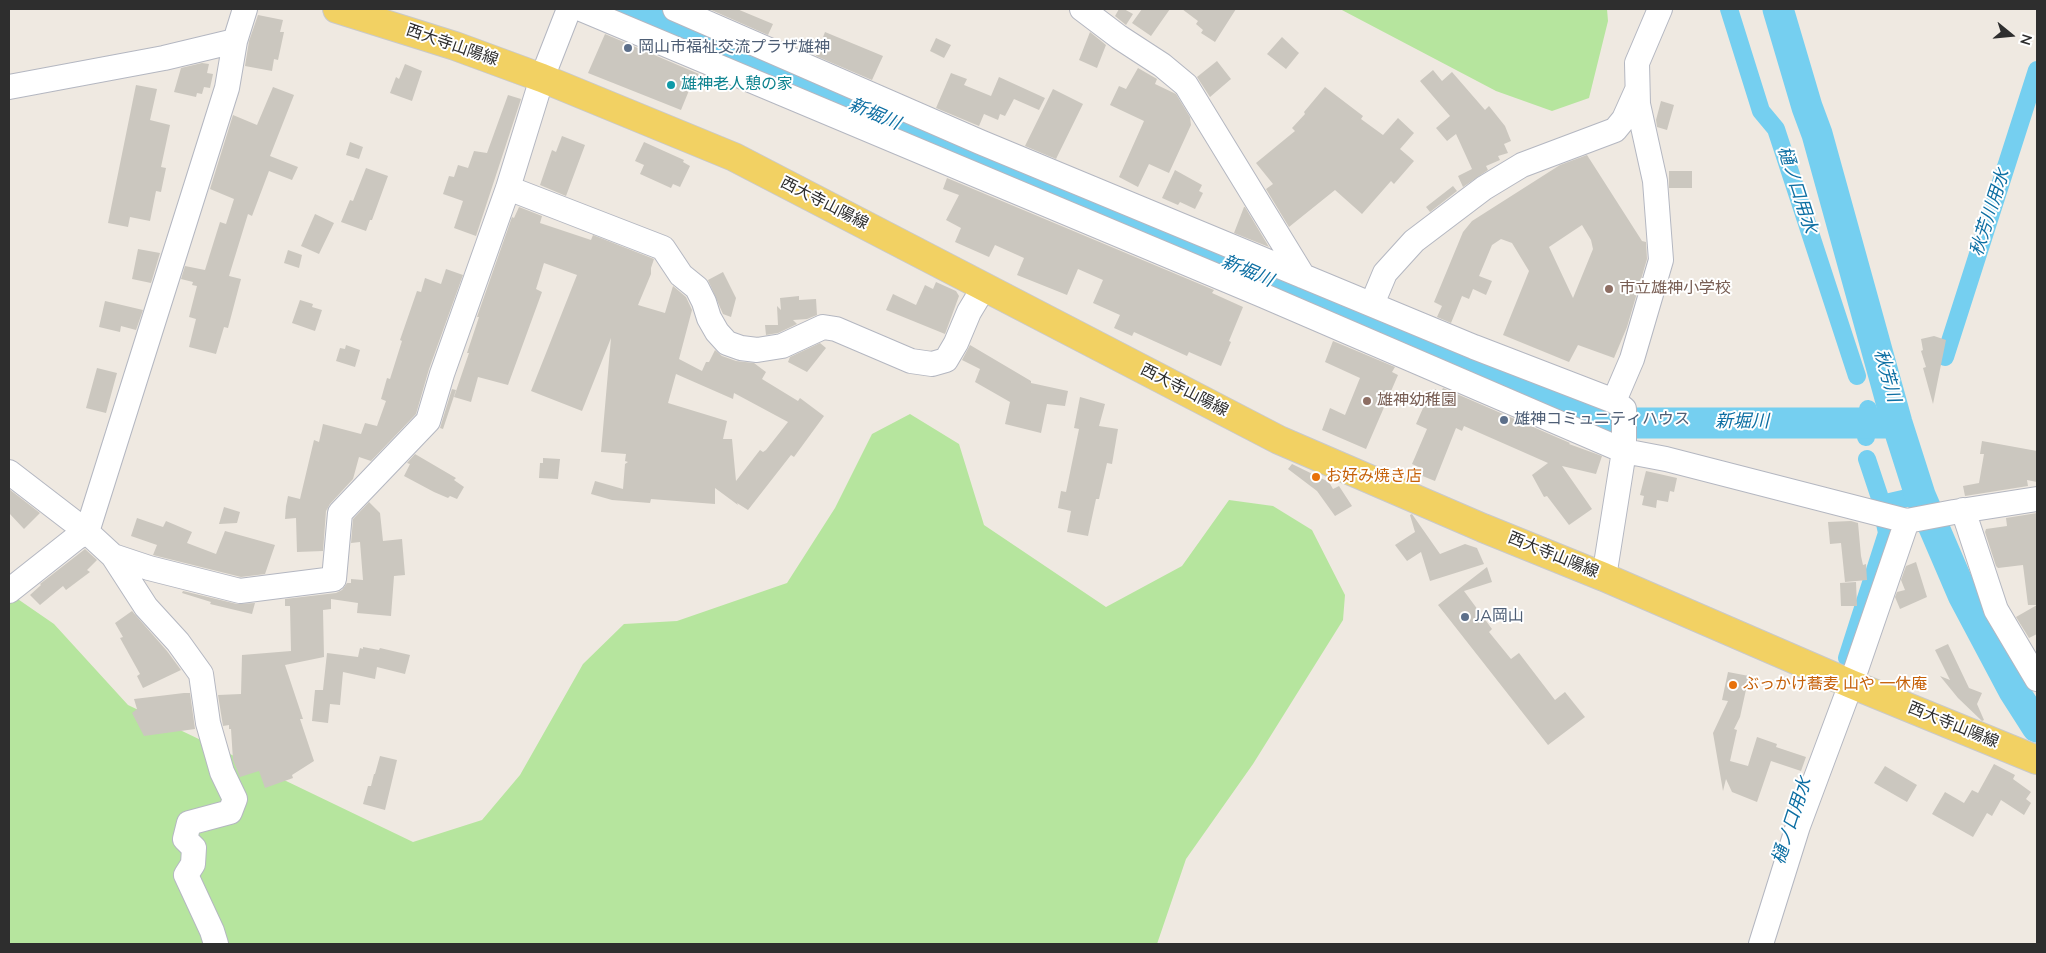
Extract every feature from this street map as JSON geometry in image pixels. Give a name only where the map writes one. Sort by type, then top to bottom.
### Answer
[{"type":"main road","name":"西大寺山陽線","points":[[337,9],[455,46],[542,78],[734,157],[1279,440],[1483,528],[1604,577],[1851,684],[2032,758]]},
{"type":"street","points":[[9,591],[76,538],[87,532],[228,88],[235,40],[245,9]]},
{"type":"street","points":[[113,556],[149,568],[240,591],[334,579],[340,513],[428,421],[442,374],[508,188],[542,78],[569,9]]},
{"type":"street","points":[[581,9],[974,158],[1468,364],[1619,405]]},
{"type":"street","points":[[675,9],[974,158],[1268,279],[1303,276],[1372,304],[1468,364],[1624,448],[1910,520],[2037,499]]},
{"type":"street","points":[[1082,9],[1162,65],[1186,85],[1303,276]]},
{"type":"street","points":[[1604,577],[1624,448],[1619,405],[1662,260],[1655,181],[1638,104],[1637,63],[1660,9]]},
{"type":"street","points":[[9,87],[164,58],[235,40]]},
{"type":"street","points":[[1372,304],[1386,273],[1414,241],[1484,188],[1522,165],[1615,130],[1624,119],[1638,89]]},
{"type":"street","points":[[508,188],[663,248],[681,275],[697,288],[717,332],[727,343],[741,348],[757,350],[782,346],[823,327],[836,329],[911,361],[932,364],[946,360],[956,343],[969,312],[984,287]]},
{"type":"street","points":[[9,472],[87,532],[113,556],[146,607],[178,642],[201,674],[208,723],[222,772],[235,799],[230,812],[189,823],[185,839],[194,848],[192,864],[186,875],[216,944]]},
{"type":"street","points":[[1958,511],[1996,610],[2037,680]]},
{"type":"street","points":[[1761,944],[1798,826],[1910,520]]},
{"type":"green space","points":[[1340,9],[1607,9],[1608,21],[1589,98],[1552,111],[1496,91]]},
{"type":"green space","points":[[910,414],[959,444],[984,525],[1106,607],[1182,566],[1229,500],[1273,506],[1312,530],[1345,595],[1343,620],[1253,764],[1186,859],[1157,944],[9,944],[9,593],[54,624],[128,705],[413,842],[482,820],[520,775],[583,664],[624,624],[677,621],[787,583],[835,508],[872,434]]},
{"type":"building","points":[[709,9],[737,9],[773,24],[768,35]]},
{"type":"building","points":[[1119,9],[1124,9],[1133,14],[1126,25],[1115,16]]},
{"type":"building","points":[[1142,9],[1170,9],[1151,36],[1132,23]]},
{"type":"building","points":[[1182,9],[1236,9],[1215,42],[1201,33],[1203,30],[1196,24],[1198,21]]},
{"type":"building","points":[[258,15],[283,20],[280,32],[284,32],[278,60],[274,59],[272,71],[245,66],[249,41]]},
{"type":"building","points":[[825,32],[883,56],[872,80],[816,56]]},
{"type":"building","points":[[1090,32],[1106,45],[1097,68],[1079,60]]},
{"type":"building","points":[[605,34],[699,74],[693,89],[690,88],[681,110],[588,73]]},
{"type":"building","points":[[1282,37],[1299,53],[1286,69],[1267,54]]},
{"type":"building","points":[[936,38],[951,45],[944,58],[930,51]]},
{"type":"building","points":[[1217,61],[1231,79],[1210,97],[1197,77]]},
{"type":"building","points":[[202,63],[209,64],[207,73],[213,74],[210,88],[204,87],[202,94],[197,93],[196,97],[174,92],[181,68]]},
{"type":"building","points":[[405,64],[422,71],[412,101],[390,93],[396,77],[399,79]]},
{"type":"building","points":[[1138,68],[1157,79],[1155,84],[1176,94],[1190,117],[1191,125],[1169,173],[1149,164],[1138,187],[1119,177],[1144,121],[1110,105],[1119,86],[1126,89]]},
{"type":"building","points":[[1433,70],[1442,81],[1452,72],[1485,110],[1489,106],[1505,126],[1511,141],[1504,144],[1508,153],[1498,156],[1500,160],[1486,166],[1488,170],[1463,187],[1458,176],[1472,169],[1456,134],[1447,141],[1436,128],[1450,116],[1420,81]]},
{"type":"building","points":[[951,73],[967,79],[964,85],[991,96],[999,77],[1045,98],[1039,110],[1014,99],[1005,116],[1000,114],[998,120],[984,114],[979,126],[936,108]]},
{"type":"building","points":[[136,85],[157,89],[150,120],[170,125],[161,167],[166,168],[161,192],[156,191],[150,221],[130,217],[128,227],[108,223]]},
{"type":"building","points":[[273,87],[294,95],[270,156],[298,167],[292,180],[269,171],[252,216],[248,214],[229,276],[241,279],[228,328],[224,327],[216,354],[189,347],[196,319],[189,317],[197,286],[192,285],[193,282],[181,279],[185,266],[205,270],[220,222],[226,224],[234,199],[210,189],[233,115],[257,125]]},
{"type":"building","points":[[1325,87],[1363,116],[1361,119],[1383,135],[1398,118],[1414,133],[1400,149],[1414,161],[1394,184],[1391,181],[1362,214],[1335,190],[1289,227],[1266,189],[1273,184],[1256,163],[1295,131],[1292,128]]},
{"type":"building","points":[[1053,89],[1083,104],[1056,159],[1025,146]]},
{"type":"building","points":[[508,95],[521,99],[476,236],[454,228],[463,201],[443,194],[449,176],[454,177],[458,165],[468,168],[474,151],[487,153]]},
{"type":"building","points":[[1661,101],[1674,105],[1667,130],[1657,127],[1656,120]]},
{"type":"building","points":[[562,136],[585,145],[566,196],[540,185],[552,150],[556,152]]},
{"type":"building","points":[[350,142],[363,147],[359,159],[346,155]]},
{"type":"building","points":[[644,142],[684,160],[683,162],[690,166],[680,187],[673,184],[671,188],[640,174],[644,165],[635,161]]},
{"type":"building","points":[[1587,155],[1642,241],[1646,242],[1647,259],[1627,327],[1614,358],[1578,345],[1569,362],[1503,335],[1529,271],[1512,243],[1501,239],[1492,245],[1479,276],[1492,281],[1486,295],[1473,289],[1469,299],[1462,296],[1451,323],[1437,317],[1442,306],[1434,302],[1463,232],[1472,221],[1560,165]],"holes":[[[1582,225],[1591,240],[1593,249],[1573,298],[1549,247]]]},
{"type":"building","points":[[366,168],[388,176],[366,231],[341,222],[350,200],[353,201]]},
{"type":"building","points":[[1175,170],[1202,185],[1199,191],[1203,193],[1195,209],[1180,202],[1178,205],[1162,198]]},
{"type":"building","points":[[1669,171],[1692,171],[1692,188],[1669,188]]},
{"type":"building","points":[[947,178],[1214,290],[1212,293],[1243,307],[1221,366],[1189,352],[1187,356],[1134,332],[1132,336],[1114,328],[1120,315],[1093,303],[1103,280],[1078,269],[1067,295],[1017,275],[1024,258],[995,245],[989,257],[955,242],[961,228],[946,220],[959,195],[943,189]]},
{"type":"building","points":[[1453,186],[1457,191],[1430,212],[1426,207]]},
{"type":"building","points":[[519,207],[542,216],[540,223],[591,240],[593,235],[654,259],[651,274],[638,305],[665,313],[673,286],[686,297],[692,310],[679,359],[702,371],[715,350],[722,356],[736,361],[754,363],[766,372],[762,379],[798,401],[800,398],[824,416],[794,457],[791,455],[748,510],[715,488],[715,504],[651,499],[650,503],[612,500],[591,494],[595,481],[623,489],[625,464],[628,462],[625,461],[626,454],[601,452],[611,338],[582,411],[531,391],[577,275],[544,263],[536,289],[542,292],[508,385],[478,377],[471,402],[454,397],[469,353],[467,353],[479,317],[477,317],[512,217],[514,218]],"holes":[[[676,374],[733,399],[734,393],[788,422],[766,450],[763,452],[760,450],[736,481],[732,439],[723,439],[727,421],[668,403]]]},
{"type":"building","points":[[1245,207],[1269,247],[1234,233]]},
{"type":"building","points":[[315,214],[334,223],[319,254],[301,246]]},
{"type":"building","points":[[138,249],[160,253],[151,283],[132,279]]},
{"type":"building","points":[[288,250],[302,255],[299,268],[284,263]]},
{"type":"building","points":[[446,269],[463,275],[429,369],[416,414],[371,461],[359,457],[353,479],[326,511],[323,551],[297,552],[296,518],[285,519],[286,506],[288,496],[300,499],[314,440],[319,442],[323,424],[361,434],[365,423],[377,426],[386,401],[381,399],[387,378],[390,379],[402,341],[400,340],[417,291],[421,292],[425,278],[441,284]]},
{"type":"building","points":[[723,272],[736,298],[731,317],[723,314],[708,280]]},
{"type":"building","points":[[936,282],[956,291],[959,296],[945,334],[886,310],[893,294],[916,305],[925,285],[933,289]]},
{"type":"building","points":[[799,296],[799,300],[816,299],[817,315],[807,319],[793,320],[797,324],[778,333],[766,335],[765,325],[778,325],[777,306],[781,310],[780,298]]},
{"type":"building","points":[[300,300],[313,304],[312,307],[322,310],[315,331],[292,323]]},
{"type":"building","points":[[105,301],[143,310],[136,330],[121,326],[120,332],[99,327]]},
{"type":"building","points":[[1934,336],[1946,340],[1933,404],[1923,368],[1926,367],[1921,351],[1923,350],[1921,339]]},
{"type":"building","points":[[1333,341],[1395,367],[1392,372],[1398,375],[1366,449],[1322,430],[1330,408],[1345,415],[1360,378],[1325,362]]},
{"type":"building","points":[[820,343],[826,348],[807,372],[788,362],[790,357]]},
{"type":"building","points":[[346,345],[360,350],[355,367],[336,361],[340,348],[345,349]]},
{"type":"building","points":[[970,345],[1031,381],[1031,383],[1068,391],[1065,406],[1047,404],[1041,433],[1005,424],[1010,402],[975,382],[980,369],[962,360]]},
{"type":"building","points":[[97,368],[117,373],[106,413],[86,408]]},
{"type":"building","points":[[1443,388],[1569,444],[1602,456],[1596,474],[1562,466],[1592,509],[1569,525],[1547,496],[1544,497],[1532,475],[1548,463],[1464,426],[1462,431],[1456,428],[1435,481],[1420,475],[1423,469],[1412,464],[1427,429],[1416,424],[1427,399],[1430,401],[1435,389],[1441,392]]},
{"type":"building","points":[[452,389],[456,390],[443,429],[440,428]]},
{"type":"building","points":[[1080,397],[1105,404],[1099,426],[1118,429],[1112,464],[1107,463],[1099,499],[1096,499],[1088,536],[1067,532],[1071,511],[1058,508],[1061,491],[1066,492],[1079,429],[1074,428]]},
{"type":"building","points":[[1982,441],[2037,451],[2037,482],[2027,480],[2028,486],[1965,496],[1963,486],[1979,483],[1984,454],[1980,454]]},
{"type":"building","points":[[415,454],[456,478],[454,480],[464,487],[457,499],[450,496],[448,498],[434,492],[404,476],[410,464],[407,463]]},
{"type":"building","points":[[543,458],[560,459],[558,479],[539,478],[540,463],[543,463]]},
{"type":"building","points":[[1292,464],[1329,482],[1333,489],[1339,486],[1352,506],[1335,516],[1317,491],[1288,469]]},
{"type":"building","points":[[1646,471],[1677,478],[1674,492],[1670,491],[1668,502],[1657,500],[1656,508],[1642,505],[1644,496],[1640,495]]},
{"type":"building","points":[[9,489],[40,513],[24,529],[9,513]]},
{"type":"building","points":[[369,502],[380,513],[383,541],[402,539],[405,575],[394,576],[391,616],[357,613],[358,603],[331,599],[331,609],[323,610],[324,657],[285,665],[303,719],[300,719],[314,761],[292,775],[293,778],[265,788],[259,771],[240,777],[233,760],[231,729],[229,729],[229,725],[223,726],[218,695],[241,694],[242,655],[291,651],[290,606],[285,606],[285,599],[336,593],[342,590],[347,583],[351,583],[351,579],[363,580],[360,542],[351,543],[353,519]]},
{"type":"building","points":[[224,507],[240,512],[237,523],[219,524]]},
{"type":"building","points":[[2037,513],[2037,605],[2028,605],[2023,565],[1998,568],[1985,532],[1986,529],[2007,526],[2006,518]]},
{"type":"building","points":[[1412,514],[1440,554],[1465,544],[1477,548],[1484,564],[1430,581],[1421,552],[1407,561],[1395,545],[1415,532],[1410,515]]},
{"type":"building","points":[[137,518],[163,527],[166,521],[192,532],[187,543],[216,554],[225,531],[275,545],[265,574],[241,577],[153,555],[157,545],[131,536]]},
{"type":"building","points":[[1851,521],[1858,523],[1861,556],[1863,565],[1866,564],[1867,580],[1845,582],[1841,543],[1830,544],[1828,522]]},
{"type":"building","points":[[85,549],[97,560],[87,570],[90,572],[66,590],[63,586],[40,605],[30,595],[40,584]]},
{"type":"building","points":[[1916,562],[1927,597],[1900,609],[1895,597],[1897,592],[1905,590],[1901,580],[1906,566]]},
{"type":"building","points":[[1487,567],[1492,582],[1464,591],[1492,629],[1489,632],[1511,659],[1519,653],[1555,700],[1565,692],[1585,717],[1548,745],[1438,605]]},
{"type":"building","points":[[1856,582],[1857,606],[1841,606],[1840,583]]},
{"type":"building","points":[[183,591],[237,604],[255,603],[252,614],[210,604],[211,602],[182,593]]},
{"type":"building","points":[[2037,605],[2037,634],[2029,638],[2016,617]]},
{"type":"building","points":[[132,611],[181,670],[143,688],[137,676],[140,674],[120,638],[123,637],[115,623]]},
{"type":"building","points":[[1948,644],[1969,688],[1982,693],[1977,704],[1984,720],[1982,721],[1958,698],[1940,676],[1950,680],[1935,650]]},
{"type":"building","points":[[363,647],[379,650],[380,648],[410,655],[405,674],[377,667],[375,679],[343,672],[340,705],[330,704],[328,723],[312,721],[315,690],[323,690],[327,653],[358,657],[360,648],[363,649]]},
{"type":"building","points":[[1728,672],[1749,676],[1740,717],[1734,729],[1737,730],[1730,761],[1748,766],[1757,737],[1777,744],[1776,747],[1806,757],[1801,771],[1771,761],[1757,802],[1732,792],[1726,779],[1723,791],[1713,733],[1728,701],[1722,700]]},
{"type":"building","points":[[190,693],[195,729],[144,736],[132,713],[137,709],[134,699]]},
{"type":"building","points":[[380,756],[397,760],[385,810],[363,804],[368,786],[371,786]]},
{"type":"building","points":[[1994,764],[2015,775],[2013,779],[2031,792],[2026,799],[2031,803],[2024,815],[2001,800],[1992,816],[1987,813],[1973,837],[1932,814],[1945,792],[1964,803],[1972,790],[1978,793]]},
{"type":"building","points":[[1885,766],[1917,785],[1907,802],[1874,783]]},
{"type":"waterway","name":"新堀川","points":[[620,9],[1606,423],[1897,423]]},
{"type":"waterway","name":"樋ノ口用水","points":[[1729,9],[1761,111],[1776,129],[1857,376]]},
{"type":"waterway","name":"秋芳川","points":[[1778,9],[1807,107],[1817,134],[1897,423],[1920,495],[1963,595],[2014,691],[2037,727]]},
{"type":"waterway","name":"秋芳川用水","points":[[1945,357],[2037,70]]},
{"type":"waterway","name":"樋ノ口用水","points":[[1866,437],[1868,409]]},
{"type":"waterway","name":"樋ノ口用水","points":[[1847,658],[1887,533],[1879,495],[1867,459]]},
{"type":"waterway","points":[[1881,504],[1920,495]]},
{"type":"place","name":"岡山市福祉交流プラザ雄神","points":[[628,48]]},
{"type":"place","name":"雄神老人憩の家","points":[[671,85]]},
{"type":"place","name":"市立雄神小学校","points":[[1609,289]]},
{"type":"place","name":"雄神幼稚園","points":[[1367,401]]},
{"type":"place","name":"雄神コミュニティハウス","points":[[1504,420]]},
{"type":"place","name":"お好み焼き店","points":[[1316,477]]},
{"type":"place","name":"JA岡山","points":[[1465,617]]},
{"type":"place","name":"ぶっかけ蕎麦 山や 一休庵","points":[[1733,685]]}]
